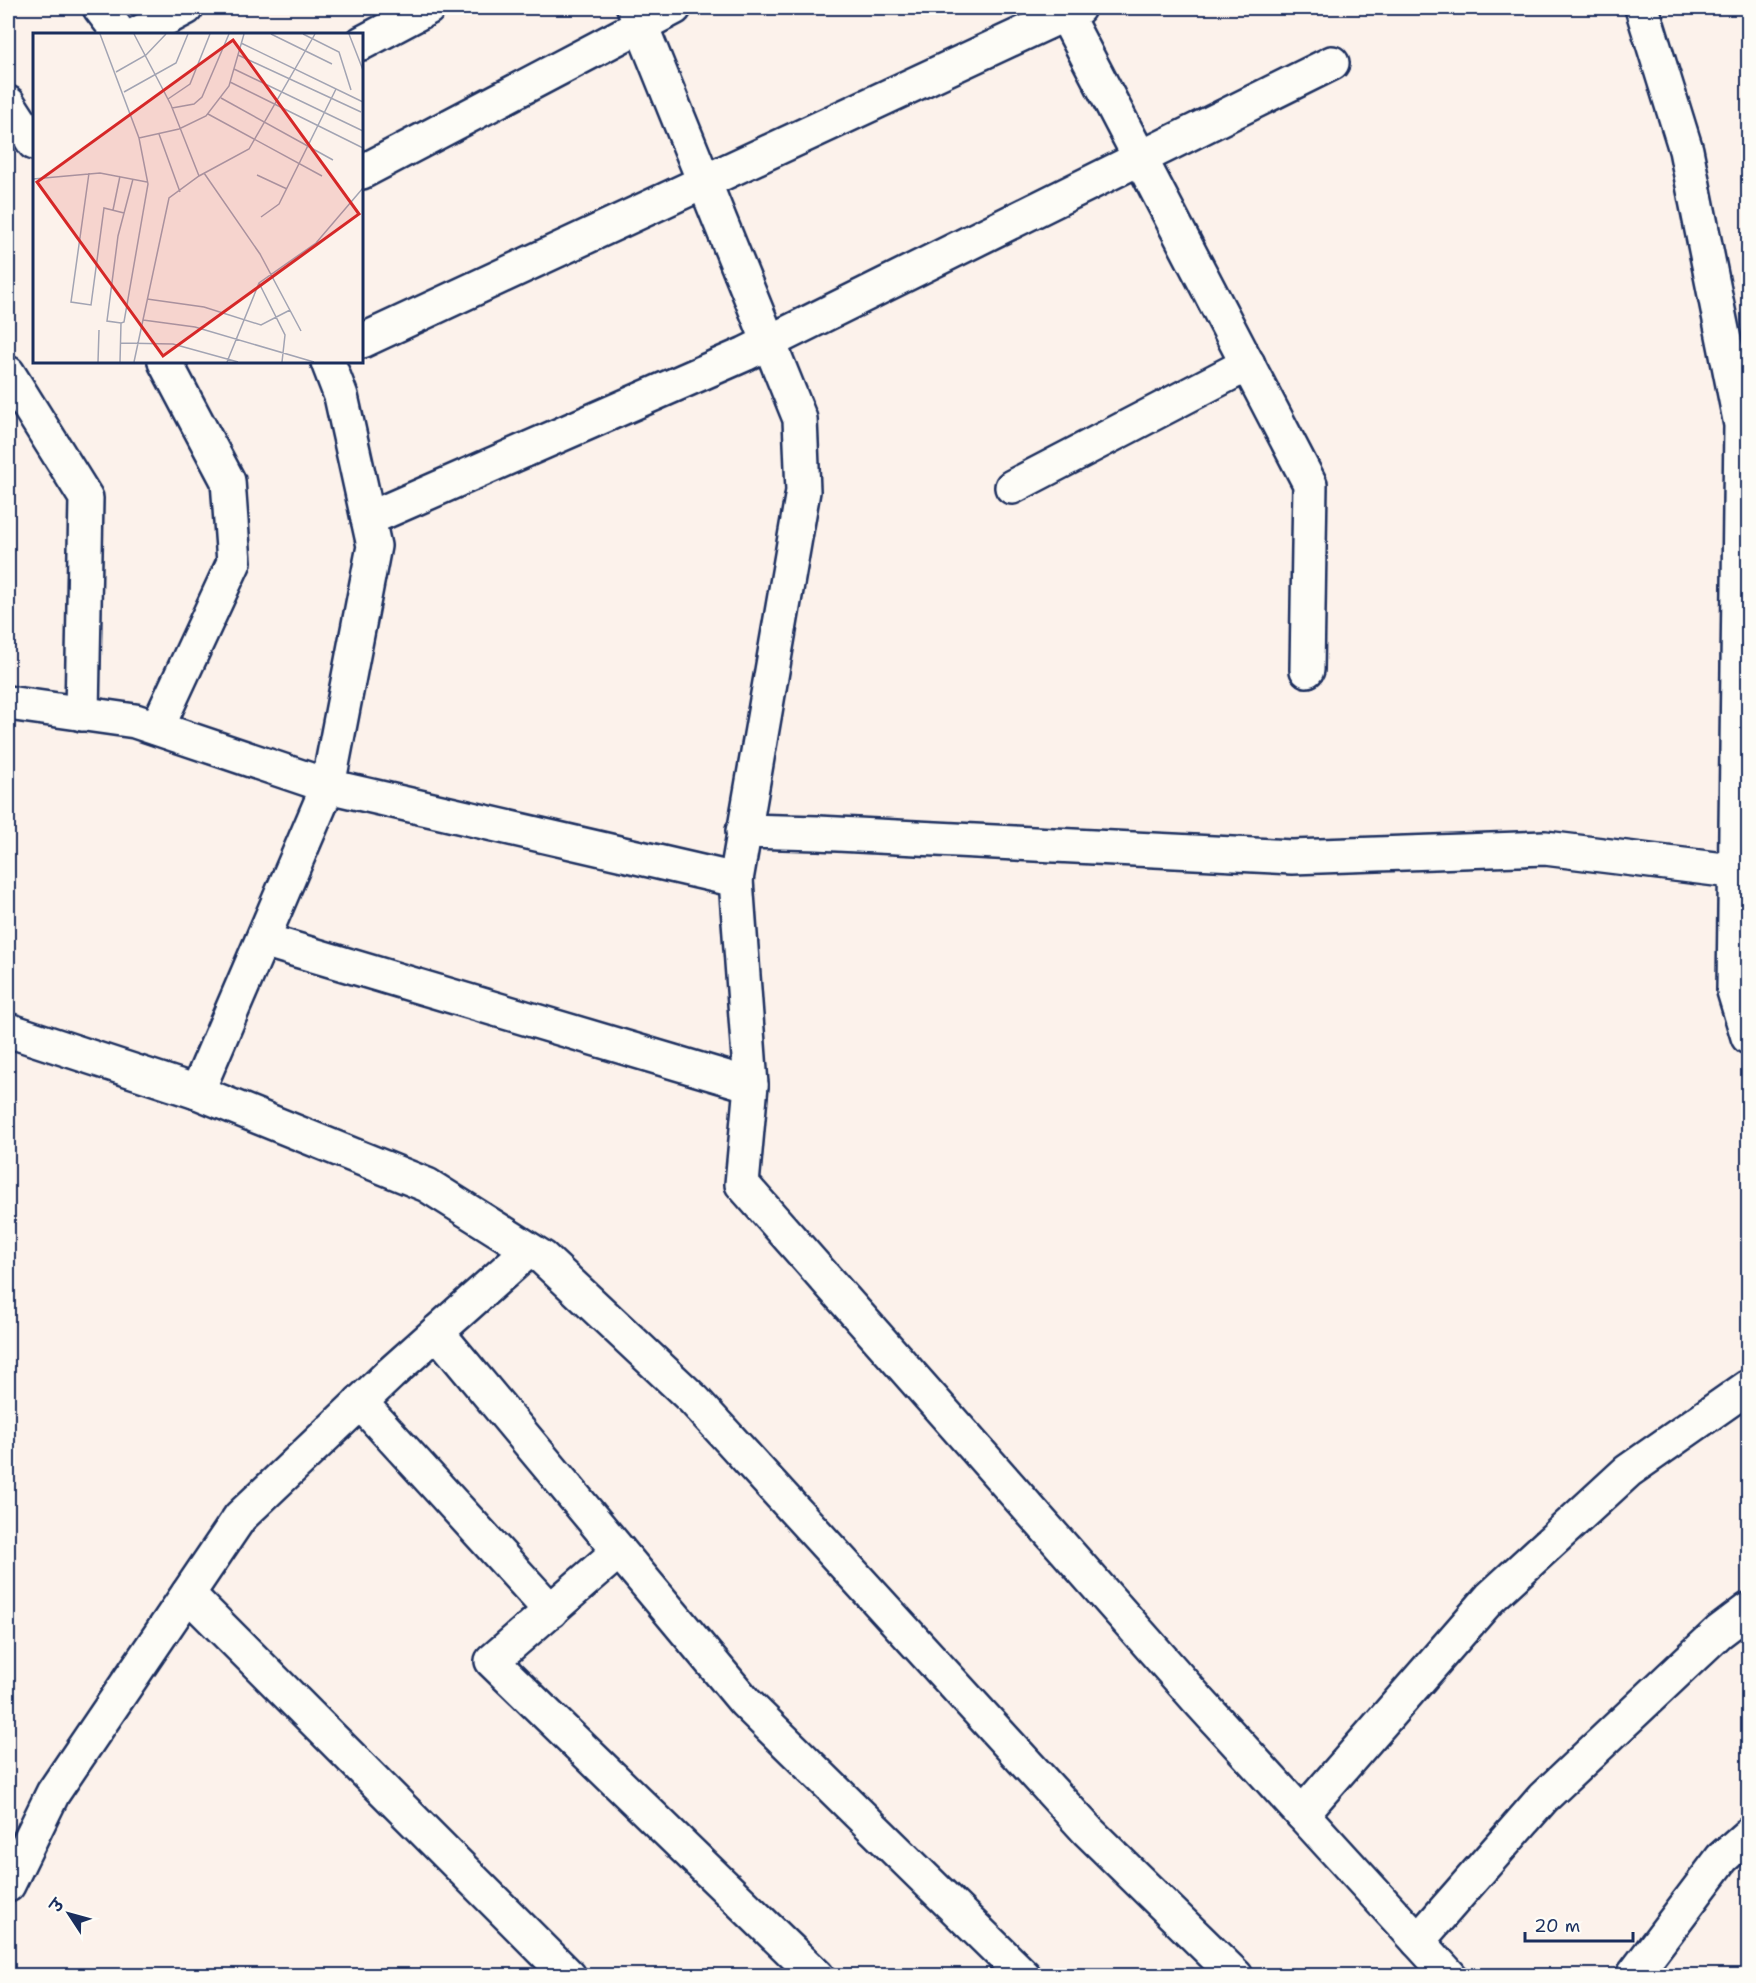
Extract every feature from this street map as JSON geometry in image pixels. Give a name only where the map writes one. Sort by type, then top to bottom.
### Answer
[{"type":"street","points":[[100,8],[119,33]]},
{"type":"street","points":[[139,33],[186,8]]},
{"type":"street","points":[[363,42],[428,8]]},
{"type":"street","points":[[363,171],[638,16],[674,8]]},
{"type":"street","points":[[1642,8],[1686,150],[1742,425],[1741,992],[1749,1037]]},
{"type":"street","points":[[363,341],[1069,10],[1140,158],[1310,484],[1307,670]]},
{"type":"street","points":[[638,16],[800,419],[803,491],[736,880],[751,1085],[742,1184],[1198,1700],[1450,1976]]},
{"type":"street","points":[[368,519],[745,354],[1332,63]]},
{"type":"street","points":[[8,103],[33,141]]},
{"type":"street","points":[[157,728],[234,562],[228,481],[166,363]]},
{"type":"street","points":[[197,1092],[328,786],[374,546],[341,396],[328,363]]},
{"type":"street","points":[[1012,487],[1248,364]]},
{"type":"street","points":[[8,373],[86,498],[82,714]]},
{"type":"street","points":[[8,704],[135,721],[328,786],[736,880]]},
{"type":"street","points":[[743,831],[818,832],[1292,857],[1545,848],[1742,872]]},
{"type":"street","points":[[262,940],[751,1085]]},
{"type":"street","points":[[8,1030],[197,1092],[428,1185],[543,1258],[694,1400],[1088,1832],[1236,1976]]},
{"type":"street","points":[[8,1885],[53,1793],[240,1517],[360,1402],[529,1250]]},
{"type":"street","points":[[437,1332],[745,1702],[1024,1976]]},
{"type":"street","points":[[1302,1814],[1490,1598],[1628,1472],[1749,1387]]},
{"type":"street","points":[[360,1402],[551,1611]]},
{"type":"street","points":[[619,1551],[492,1661],[818,1976]]},
{"type":"street","points":[[188,1594],[569,1976]]},
{"type":"street","points":[[1418,1941],[1543,1798],[1719,1632],[1749,1610]]},
{"type":"street","points":[[1633,1976],[1722,1858],[1749,1834]]}]
